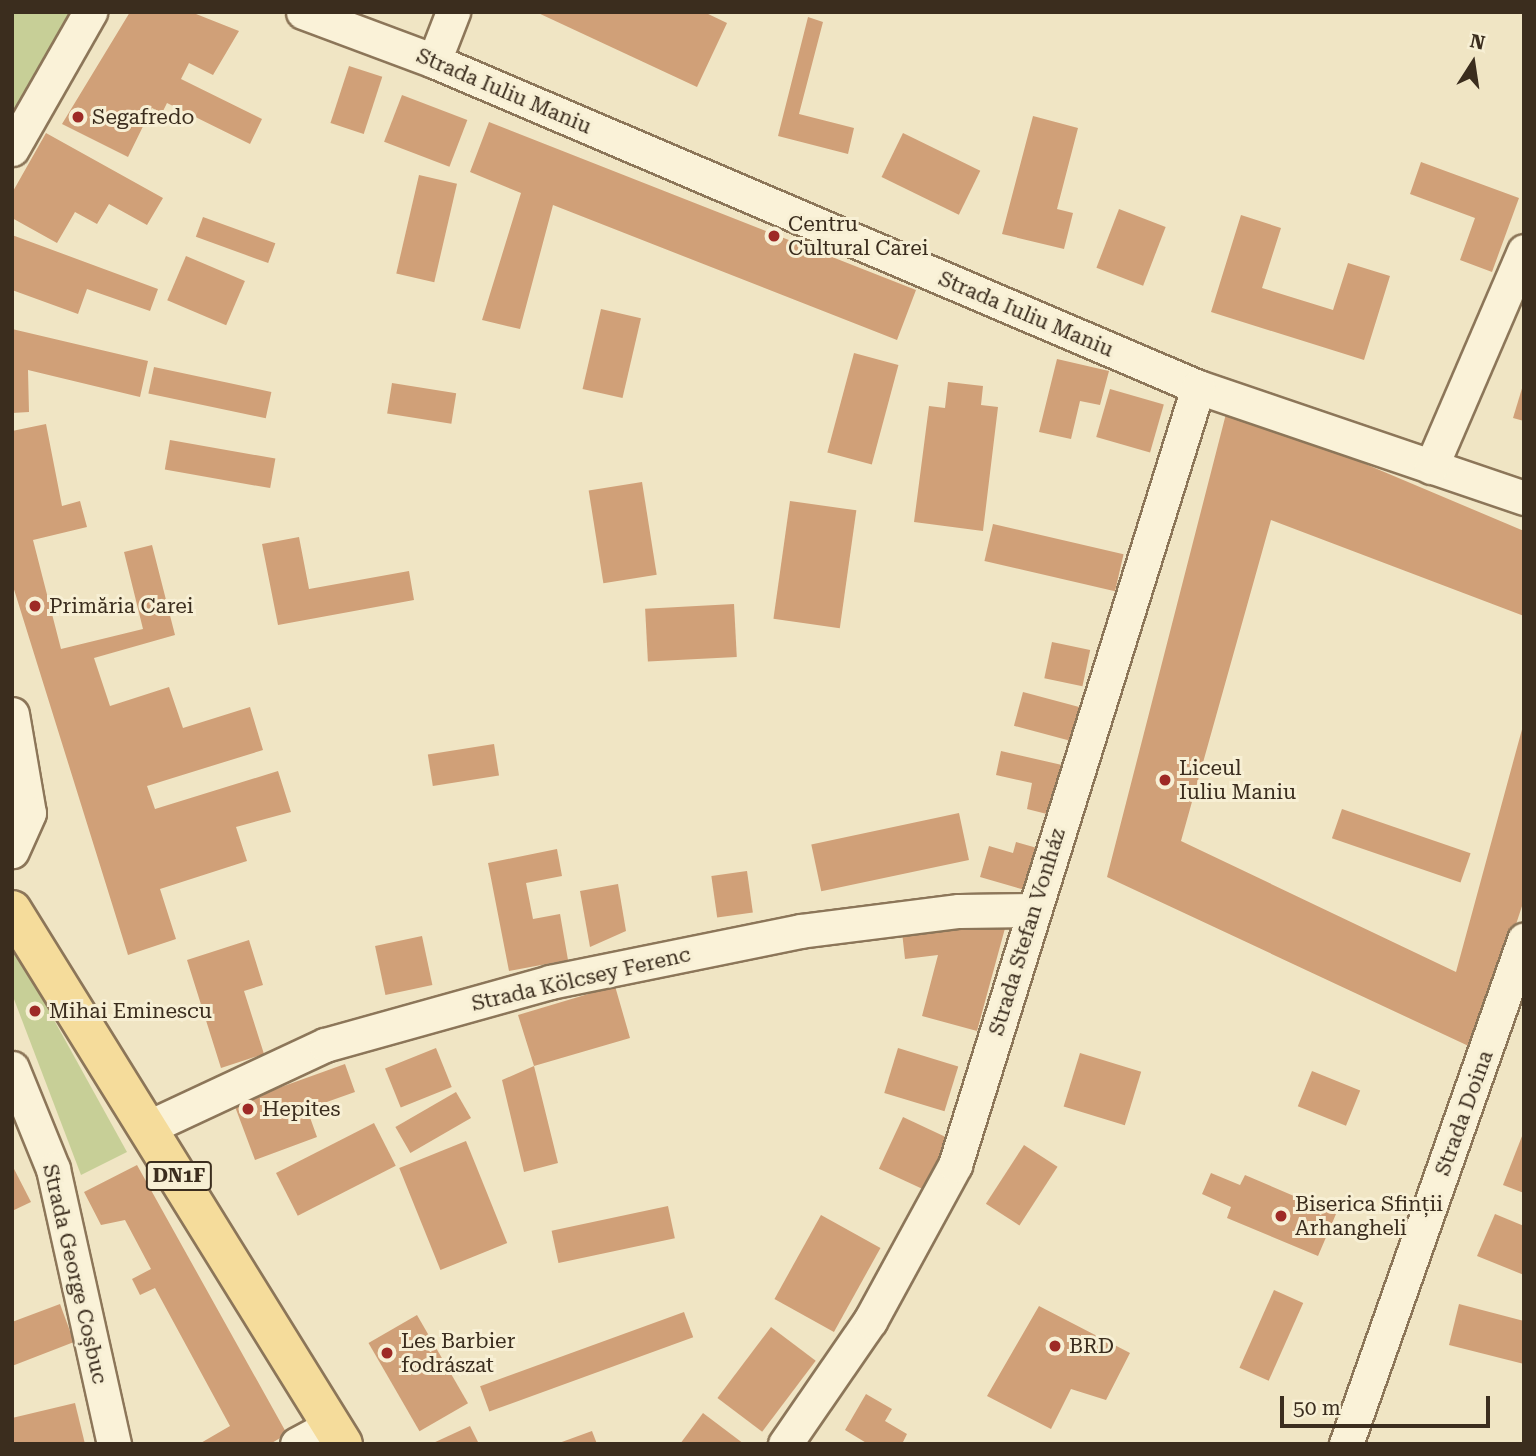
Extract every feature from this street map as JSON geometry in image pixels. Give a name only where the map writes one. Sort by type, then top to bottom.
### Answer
[{"type":"main road","name":"DN1F","points":[[12,910],[149,1127],[337,1435]]},
{"type":"street","points":[[12,149],[90,12]]},
{"type":"street","name":"Strada Iuliu Maniu","points":[[303,12],[434,61],[1198,387],[1524,498]]},
{"type":"street","points":[[434,61],[453,12]]},
{"type":"street","points":[[1431,467],[1524,251]]},
{"type":"street","name":"Strada Stefan Vonház","points":[[785,1444],[870,1321],[955,1165],[1198,387]]},
{"type":"street","points":[[12,714],[29,813],[12,851]]},
{"type":"street","name":"Strada Kölcsey Ferenc","points":[[149,1127],[326,1045],[550,982],[800,931],[959,911],[1033,910]]},
{"type":"street","name":"Strada Doina","points":[[1346,1444],[1524,940]]},
{"type":"street","name":"Strada George Coșbuc","points":[[12,1068],[53,1169],[114,1444]]},
{"type":"street","points":[[297,1444],[337,1435]]},
{"type":"green space","points":[[12,12],[70,12],[12,116]]},
{"type":"green space","points":[[12,944],[127,1152],[81,1175],[12,994]]},
{"type":"building","points":[[130,12],[191,12],[239,31],[213,75],[189,63],[181,79],[262,119],[250,144],[167,103],[162,113],[152,108],[128,157],[62,124]]},
{"type":"building","points":[[536,12],[704,12],[727,23],[697,87]]},
{"type":"building","points":[[808,17],[823,22],[799,114],[854,128],[848,154],[778,136]]},
{"type":"building","points":[[349,66],[382,77],[364,134],[330,123]]},
{"type":"building","points":[[402,95],[467,120],[449,167],[384,142]]},
{"type":"building","points":[[1033,116],[1078,128],[1057,209],[1073,213],[1064,249],[1002,234]]},
{"type":"building","points":[[489,122],[916,290],[897,340],[553,205],[520,329],[482,320],[521,193],[470,172]]},
{"type":"building","points":[[46,133],[163,198],[147,225],[109,204],[97,224],[75,212],[57,243],[12,218],[12,193]]},
{"type":"building","points":[[903,133],[980,171],[959,215],[882,177]]},
{"type":"building","points":[[1421,162],[1519,198],[1492,272],[1460,260],[1475,218],[1410,194]]},
{"type":"building","points":[[419,175],[457,184],[434,282],[396,273]]},
{"type":"building","points":[[1119,209],[1166,227],[1143,286],[1096,268]]},
{"type":"building","points":[[1241,215],[1281,228],[1262,288],[1333,310],[1348,263],[1390,276],[1364,360],[1211,312]]},
{"type":"building","points":[[203,217],[275,243],[268,263],[196,237]]},
{"type":"building","points":[[12,235],[158,289],[150,311],[87,289],[78,314],[12,290]]},
{"type":"building","points":[[186,256],[245,281],[226,325],[167,300]]},
{"type":"building","points":[[601,309],[641,318],[623,398],[583,389]]},
{"type":"building","points":[[12,329],[148,361],[140,397],[28,370],[29,412],[12,413]]},
{"type":"building","points":[[854,353],[898,365],[872,464],[827,452]]},
{"type":"building","points":[[1057,359],[1109,371],[1100,405],[1080,401],[1071,439],[1039,432]]},
{"type":"building","points":[[154,367],[271,392],[266,418],[148,393]]},
{"type":"building","points":[[948,382],[983,386],[981,405],[998,407],[983,531],[914,522],[929,406],[945,408]]},
{"type":"building","points":[[392,383],[456,393],[451,424],[387,414]]},
{"type":"building","points":[[1524,385],[1524,421],[1513,418]]},
{"type":"building","points":[[1110,389],[1164,404],[1150,452],[1096,437]]},
{"type":"building","name":"Liceul Iuliu Maniu","points":[[1228,406],[1524,531],[1524,616],[1271,520],[1181,841],[1456,972],[1524,722],[1524,900],[1475,1049],[1107,877]]},
{"type":"building","points":[[46,424],[62,506],[80,501],[87,527],[33,540],[61,649],[143,629],[124,552],[152,545],[175,635],[94,658],[110,706],[169,687],[183,728],[250,707],[263,750],[147,786],[155,809],[278,771],[291,812],[236,827],[247,861],[160,889],[176,939],[128,955],[12,583],[12,431]]},
{"type":"building","points":[[170,440],[275,459],[270,488],[165,470]]},
{"type":"building","points":[[642,482],[657,575],[603,583],[589,490]]},
{"type":"building","points":[[790,501],[856,510],[840,628],[773,619]]},
{"type":"building","points":[[993,524],[1124,554],[1115,591],[984,561]]},
{"type":"building","points":[[299,537],[309,589],[409,571],[414,600],[278,625],[262,544]]},
{"type":"building","points":[[734,604],[737,657],[648,662],[645,609]]},
{"type":"building","points":[[1052,642],[1090,650],[1082,686],[1044,678]]},
{"type":"building","points":[[1023,692],[1083,708],[1074,742],[1014,726]]},
{"type":"building","points":[[494,744],[499,776],[433,786],[428,754]]},
{"type":"building","points":[[1001,751],[1062,765],[1051,815],[1027,809],[1032,783],[996,775]]},
{"type":"building","points":[[1342,809],[1471,853],[1460,883],[1332,838]]},
{"type":"building","points":[[959,813],[969,860],[821,891],[811,844]]},
{"type":"building","points":[[1016,842],[1037,848],[1025,890],[980,877],[989,846],[1013,853]]},
{"type":"building","points":[[557,849],[562,876],[526,883],[533,919],[560,914],[568,960],[509,971],[488,863]]},
{"type":"building","points":[[747,871],[753,913],[717,918],[711,876]]},
{"type":"building","points":[[618,884],[626,931],[590,947],[580,891]]},
{"type":"building","points":[[1007,921],[977,1031],[922,1016],[938,955],[905,959],[902,932]]},
{"type":"building","points":[[422,936],[432,985],[385,995],[375,946]]},
{"type":"building","points":[[249,940],[263,985],[244,991],[264,1054],[221,1068],[187,960]]},
{"type":"building","points":[[615,986],[630,1038],[534,1066],[518,1015]]},
{"type":"building","points":[[436,1048],[452,1087],[401,1108],[385,1069]]},
{"type":"building","points":[[898,1048],[958,1066],[945,1111],[884,1093]]},
{"type":"building","points":[[1080,1053],[1141,1072],[1125,1125],[1064,1107]]},
{"type":"building","points":[[345,1064],[355,1092],[307,1109],[317,1137],[255,1160],[234,1104]]},
{"type":"building","points":[[534,1066],[558,1163],[524,1172],[502,1080]]},
{"type":"building","points":[[1312,1071],[1360,1090],[1346,1126],[1298,1106]]},
{"type":"building","points":[[456,1092],[471,1118],[410,1153],[395,1127]]},
{"type":"building","points":[[903,1117],[948,1138],[924,1190],[879,1169]]},
{"type":"building","points":[[374,1123],[396,1166],[298,1216],[276,1173]]},
{"type":"building","points":[[1524,1131],[1524,1193],[1503,1185]]},
{"type":"building","points":[[466,1141],[507,1243],[440,1270],[399,1168]]},
{"type":"building","points":[[1024,1145],[1058,1167],[1019,1225],[986,1204]]},
{"type":"building","points":[[12,1165],[31,1202],[12,1211]]},
{"type":"building","points":[[137,1165],[287,1434],[270,1444],[199,1444],[230,1426],[155,1288],[140,1295],[132,1279],[151,1269],[125,1220],[101,1225],[84,1192]]},
{"type":"building","name":"Biserica Sfinții Arhangheli","points":[[1211,1173],[1240,1185],[1245,1175],[1336,1214],[1318,1256],[1227,1218],[1231,1207],[1202,1194]]},
{"type":"building","points":[[668,1206],[675,1238],[558,1263],[552,1231]]},
{"type":"building","points":[[1495,1214],[1524,1226],[1524,1275],[1477,1256]]},
{"type":"building","points":[[821,1215],[880,1248],[834,1332],[774,1299]]},
{"type":"building","points":[[1274,1290],[1303,1303],[1269,1381],[1239,1368]]},
{"type":"building","points":[[60,1304],[74,1342],[12,1366],[12,1322]]},
{"type":"building","points":[[1459,1304],[1524,1321],[1524,1364],[1449,1345]]},
{"type":"building","points":[[1039,1306],[1130,1353],[1106,1400],[1071,1389],[1051,1429],[987,1396]]},
{"type":"building","points":[[684,1312],[693,1337],[489,1412],[480,1386]]},
{"type":"building","points":[[417,1315],[468,1403],[420,1431],[369,1343]]},
{"type":"building","points":[[771,1327],[816,1361],[762,1432],[717,1398]]},
{"type":"building","points":[[866,1394],[892,1409],[885,1421],[907,1434],[902,1444],[868,1444],[845,1430]]},
{"type":"building","points":[[75,1403],[85,1444],[12,1444],[12,1418]]},
{"type":"building","points":[[703,1413],[744,1444],[680,1444]]},
{"type":"building","points":[[470,1426],[479,1444],[431,1444]]},
{"type":"building","points":[[592,1431],[597,1444],[559,1444],[559,1443]]},
{"type":"place","name":"Segafredo","points":[[78,117]]},
{"type":"place","name":"Centru Cultural Carei","points":[[774,236]]},
{"type":"place","name":"Primăria Carei","points":[[35,606]]},
{"type":"place","name":"Liceul Iuliu Maniu","points":[[1165,780]]},
{"type":"place","name":"Mihai Eminescu","points":[[35,1011]]},
{"type":"place","name":"Hepites","points":[[248,1109]]},
{"type":"place","name":"Biserica Sfinții Arhangheli","points":[[1281,1216]]},
{"type":"place","name":"BRD","points":[[1055,1346]]},
{"type":"place","name":"Les Barbier fodrászat","points":[[387,1353]]}]
